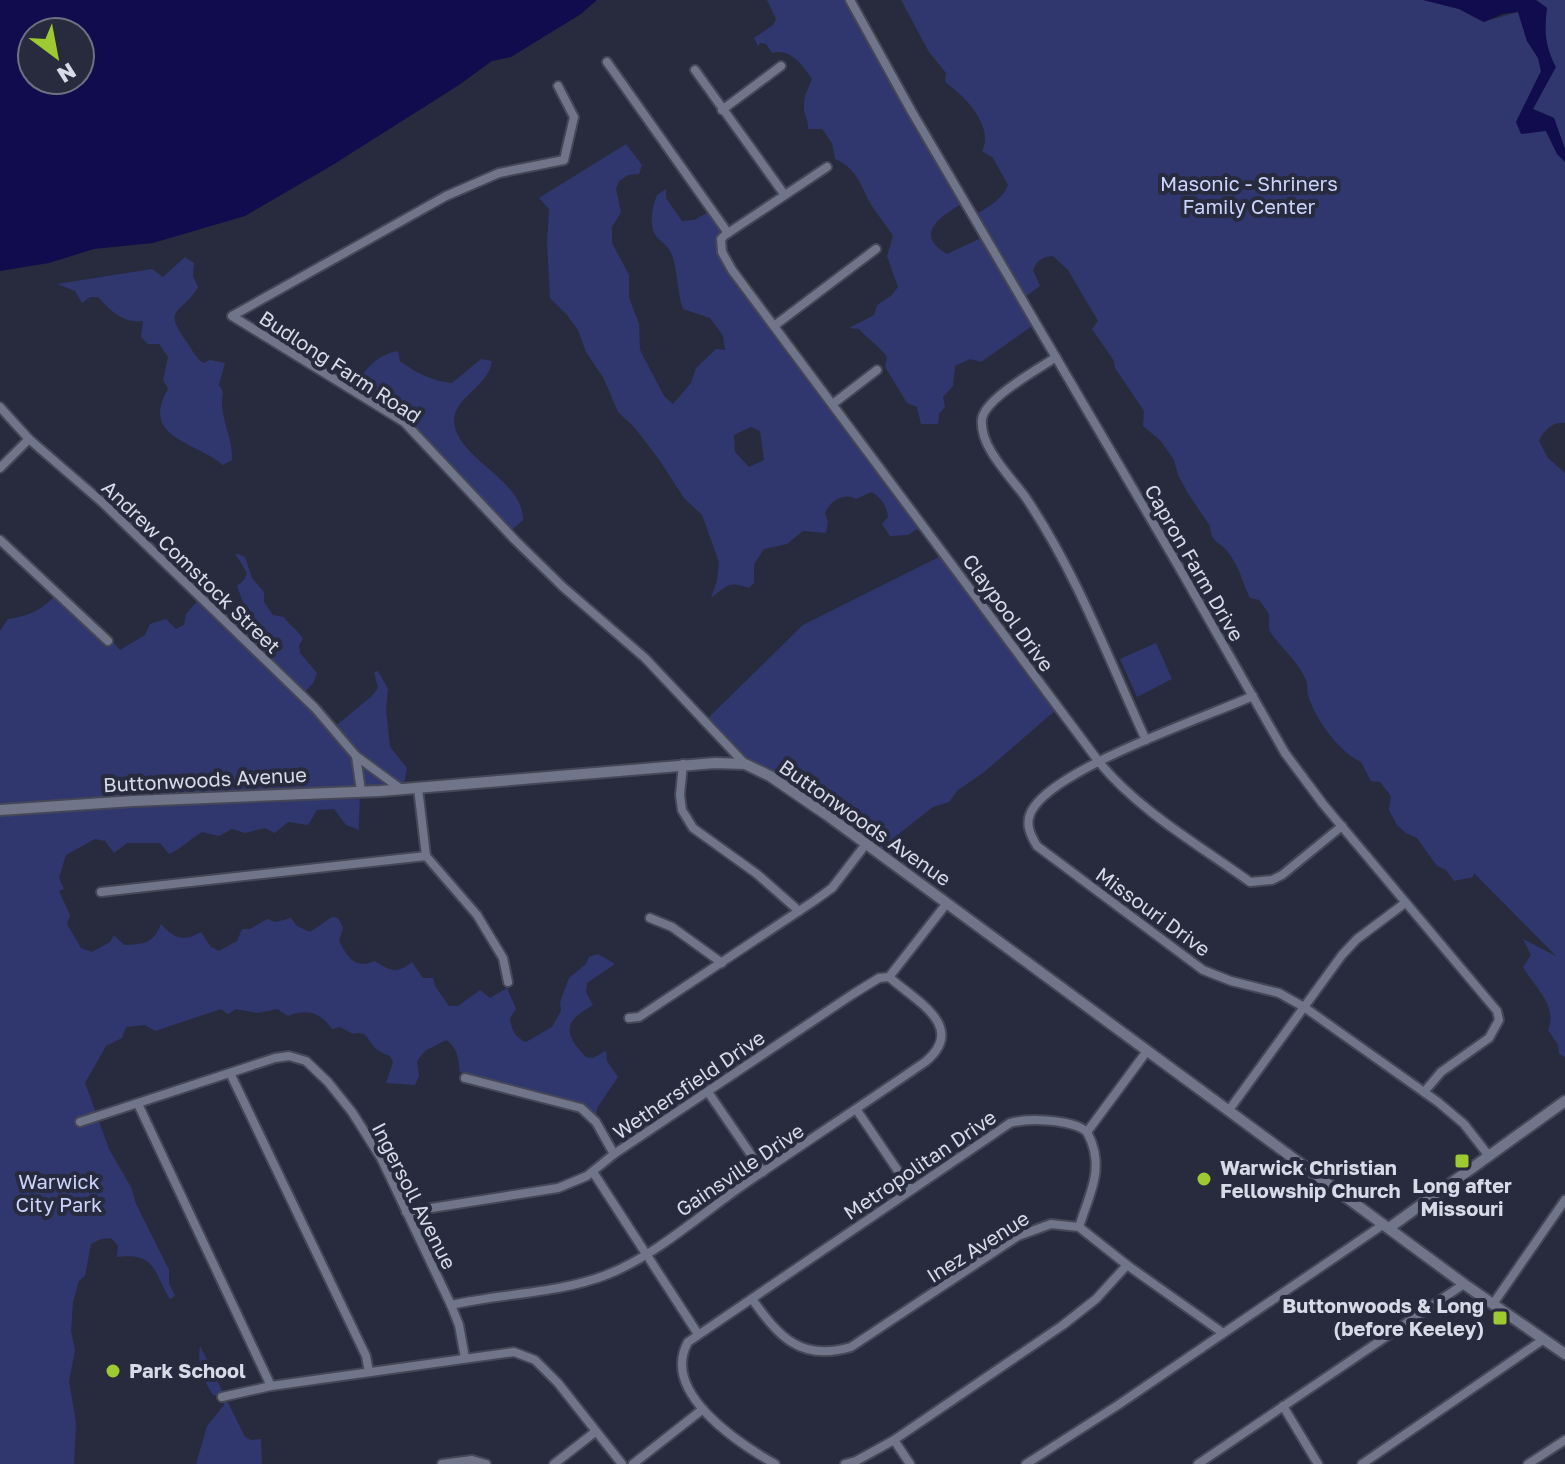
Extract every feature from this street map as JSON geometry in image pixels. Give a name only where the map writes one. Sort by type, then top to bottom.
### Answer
[{"type":"street","name":"Capron Farm Drive","points":[[850,0],[1285,753],[1405,903],[1487,998],[1499,1020],[1489,1038],[1441,1072],[1424,1092]]},
{"type":"street","name":"Claypool Drive","points":[[607,62],[726,234],[721,239],[722,252],[732,270],[1115,782],[1250,882],[1272,880],[1282,875],[1342,826]]},
{"type":"street","points":[[722,110],[781,66]]},
{"type":"street","points":[[695,70],[784,194]]},
{"type":"street","name":"Budlong Farm Road","points":[[558,86],[574,117],[564,160],[499,173],[446,196],[232,316],[404,422],[515,540],[563,587],[645,658],[745,764]]},
{"type":"street","points":[[726,234],[827,167]]},
{"type":"street","points":[[774,326],[876,249]]},
{"type":"street","points":[[1056,357],[1003,393],[986,409],[982,418],[983,429],[987,444],[1035,512],[1074,581],[1146,740]]},
{"type":"street","points":[[834,403],[877,370]]},
{"type":"street","name":"Andrew Comstock Street","points":[[0,407],[29,439],[103,503],[315,708],[356,756],[401,789]]},
{"type":"street","points":[[0,468],[29,439]]},
{"type":"street","points":[[0,540],[108,641]]},
{"type":"street","name":"Missouri Drive","points":[[1253,696],[1146,740],[1065,781],[1034,806],[1027,821],[1029,833],[1037,846],[1203,970],[1231,981],[1279,993],[1304,1007],[1464,1124],[1489,1156]]},
{"type":"street","points":[[356,756],[361,791]]},
{"type":"street","points":[[683,764],[682,810],[693,828],[757,874],[799,911]]},
{"type":"street","name":"Buttonwoods Avenue","points":[[0,810],[418,788],[683,764],[745,764],[770,776],[866,844],[1464,1284],[1565,1354]]},
{"type":"street","points":[[418,788],[426,856],[477,915],[503,958],[508,982]]},
{"type":"street","points":[[629,1018],[639,1017],[832,888],[866,844]]},
{"type":"street","points":[[101,892],[426,856]]},
{"type":"street","name":"Wethersfield Drive","points":[[406,1212],[558,1188],[593,1172],[614,1154],[853,994],[879,978],[889,977],[947,903]]},
{"type":"street","points":[[1229,1110],[1342,955],[1357,939],[1405,903]]},
{"type":"street","points":[[650,918],[672,927],[722,963]]},
{"type":"street","name":"Gainsville Drive","points":[[451,1305],[588,1281],[620,1269],[925,1062],[935,1054],[942,1041],[941,1025],[889,977]]},
{"type":"street","points":[[1147,1051],[1087,1132],[1094,1144],[1098,1170],[1079,1227],[1223,1333]]},
{"type":"street","name":"Ingersoll Avenue","points":[[80,1122],[281,1056],[302,1059],[314,1066],[370,1139],[451,1305],[459,1325],[465,1358]]},
{"type":"street","points":[[230,1073],[366,1356],[369,1372]]},
{"type":"street","points":[[465,1078],[581,1108],[596,1122],[614,1154]]},
{"type":"street","points":[[708,1092],[763,1172]]},
{"type":"street","points":[[1026,1464],[1386,1226],[1565,1101]]},
{"type":"street","points":[[138,1104],[271,1386]]},
{"type":"street","points":[[856,1109],[911,1190]]},
{"type":"street","name":"Metropolitan Drive","points":[[698,1334],[1010,1123],[1035,1119],[1081,1127],[1087,1132]]},
{"type":"street","points":[[593,1172],[698,1334],[688,1342],[681,1354],[683,1378],[703,1409],[740,1444],[775,1464]]},
{"type":"street","points":[[1493,1304],[1565,1200]]},
{"type":"street","name":"Inez Avenue","points":[[752,1299],[783,1337],[805,1349],[837,1352],[861,1341],[1018,1236],[1051,1224],[1079,1227]]},
{"type":"street","points":[[845,1464],[894,1440],[1082,1311],[1127,1265]]},
{"type":"street","points":[[1198,1464],[1464,1284]]},
{"type":"street","points":[[1362,1464],[1544,1339]]},
{"type":"street","points":[[222,1397],[271,1386],[514,1352],[535,1360],[558,1383],[622,1464]]},
{"type":"street","points":[[1283,1406],[1318,1464]]},
{"type":"street","points":[[633,1464],[703,1409]]},
{"type":"street","points":[[554,1464],[595,1432]]},
{"type":"street","points":[[894,1440],[910,1464]]},
{"type":"street","points":[[1528,1464],[1565,1440]]},
{"type":"street","points":[[442,1464],[472,1460],[486,1464]]},
{"type":"green space","name":"Masonic - Shriners Family Center","points":[[767,0],[851,0],[964,202],[940,219],[931,232],[937,246],[947,254],[983,237],[973,216],[998,199],[1008,185],[993,158],[982,151],[984,132],[976,112],[945,82],[946,73],[929,52],[901,0],[1423,0],[1459,9],[1483,22],[1518,12],[1541,71],[1516,122],[1546,131],[1557,154],[1565,162],[1565,423],[1549,428],[1539,441],[1548,458],[1565,473],[1565,1057],[1559,1054],[1558,1045],[1548,1030],[1548,1005],[1523,967],[1531,955],[1523,939],[1556,956],[1474,873],[1473,877],[1454,881],[1446,870],[1437,866],[1417,838],[1397,825],[1389,810],[1391,796],[1380,782],[1371,781],[1361,762],[1344,751],[1329,734],[1311,704],[1302,672],[1270,631],[1267,611],[1259,600],[1250,598],[1235,562],[1214,539],[1210,526],[1178,475],[1174,460],[1161,441],[1143,426],[1144,411],[1092,329],[1098,321],[1068,270],[1053,256],[1037,263],[1033,270],[1040,286],[1022,299],[1035,324],[981,362],[970,359],[955,366],[953,386],[943,397],[945,407],[939,414],[938,424],[921,424],[917,407],[907,403],[885,367],[887,357],[859,329],[849,328],[874,315],[877,305],[898,287],[887,256],[893,236],[872,207],[855,175],[835,159],[832,143],[822,129],[808,129],[804,104],[812,79],[790,55],[772,53],[766,44],[760,43],[758,46],[754,38],[773,25],[776,19]]},
{"type":"green space","points":[[1536,0],[1565,0],[1565,149],[1554,118],[1533,109],[1544,72],[1547,8]]},
{"type":"green space","points":[[626,144],[642,165],[639,174],[628,175],[619,181],[616,189],[621,212],[612,227],[612,243],[629,275],[629,297],[639,324],[640,350],[664,396],[673,404],[691,383],[696,368],[716,349],[725,350],[723,336],[710,318],[683,309],[671,253],[654,233],[653,209],[657,195],[666,189],[666,198],[682,221],[694,220],[710,211],[725,235],[721,252],[922,526],[908,535],[890,536],[882,524],[888,517],[878,496],[871,492],[856,499],[842,497],[834,501],[825,513],[828,522],[826,533],[803,531],[787,544],[764,549],[754,564],[754,583],[749,588],[728,586],[711,598],[719,562],[702,515],[684,498],[635,428],[618,412],[604,379],[586,352],[578,330],[550,298],[549,209],[539,198]],"holes":[[[751,427],[760,431],[764,460],[749,467],[735,452],[734,435]]]},
{"type":"green space","points":[[185,257],[194,263],[193,276],[198,287],[177,312],[176,322],[203,363],[210,360],[225,363],[219,385],[223,392],[222,409],[232,460],[223,465],[166,429],[161,418],[161,405],[168,389],[163,380],[168,357],[159,344],[148,344],[141,337],[143,321],[123,318],[98,297],[90,297],[82,303],[75,291],[57,284],[152,269],[163,277]]},
{"type":"green space","points":[[398,351],[400,361],[412,369],[452,383],[481,359],[492,361],[485,378],[459,406],[454,422],[466,447],[513,493],[520,506],[523,520],[508,533],[405,423],[353,390],[371,365],[383,356]]},
{"type":"green space","name":"Warwick City Park","points":[[235,553],[245,557],[252,578],[264,592],[264,602],[273,615],[284,617],[303,639],[299,645],[300,653],[317,673],[313,683],[301,696],[333,728],[372,696],[378,688],[374,672],[378,671],[388,689],[386,709],[390,747],[407,768],[403,789],[359,792],[359,830],[346,825],[334,809],[317,810],[308,825],[288,822],[275,833],[265,828],[245,833],[232,829],[219,836],[202,832],[169,854],[160,843],[127,843],[114,853],[105,841],[95,839],[66,855],[59,878],[64,889],[59,891],[70,915],[67,924],[81,948],[92,952],[110,942],[114,935],[124,945],[142,943],[155,936],[161,924],[180,937],[201,932],[211,947],[219,951],[237,941],[242,929],[250,929],[267,919],[276,922],[291,918],[297,926],[310,932],[332,917],[338,918],[343,928],[339,941],[352,960],[362,964],[374,961],[393,970],[402,969],[412,962],[423,978],[433,978],[449,1006],[458,1006],[480,990],[490,998],[507,988],[516,1009],[510,1018],[513,1029],[516,1036],[526,1042],[552,1027],[561,1011],[560,1002],[569,978],[586,964],[589,957],[598,954],[615,964],[587,983],[586,992],[593,1005],[572,1022],[570,1033],[586,1057],[593,1058],[606,1051],[607,1061],[618,1077],[597,1108],[596,1121],[580,1108],[460,1072],[455,1050],[446,1040],[425,1051],[417,1061],[419,1076],[415,1085],[386,1083],[393,1062],[390,1056],[374,1047],[362,1033],[353,1034],[340,1027],[332,1029],[319,1016],[308,1012],[288,1016],[277,1009],[258,1013],[236,1009],[228,1014],[221,1009],[155,1031],[145,1025],[126,1027],[122,1038],[106,1046],[85,1083],[109,1149],[131,1187],[136,1204],[169,1270],[169,1284],[175,1296],[170,1299],[156,1272],[146,1261],[130,1256],[117,1257],[118,1246],[111,1238],[91,1244],[85,1276],[79,1281],[73,1302],[71,1331],[75,1350],[69,1381],[76,1423],[74,1464],[0,1464],[0,631],[8,619],[34,612],[55,596],[102,639],[114,643],[120,650],[145,635],[150,624],[166,619],[176,629],[184,625],[186,614],[199,599],[228,623],[244,605],[237,586],[247,573]]},
{"type":"green space","points":[[943,555],[1057,709],[983,773],[958,790],[949,802],[933,807],[877,851],[770,776],[732,762],[720,737],[706,720],[803,625]]},
{"type":"green space","points":[[1156,643],[1172,679],[1137,697],[1120,659]]},
{"type":"green space","points":[[200,1346],[245,1437],[261,1439],[262,1464],[196,1464],[207,1426],[224,1405],[223,1397],[213,1395],[204,1377],[199,1359]]},
{"type":"shaded area","points":[[0,0],[597,0],[581,14],[511,57],[492,61],[331,166],[245,216],[153,243],[94,249],[49,263],[0,271]]},
{"type":"shaded area","points":[[1423,0],[1536,0],[1547,8],[1546,38],[1556,67],[1533,109],[1554,118],[1565,149],[1565,162],[1557,154],[1546,131],[1521,134],[1516,122],[1541,71],[1518,12],[1484,22],[1459,9]]},
{"type":"place","name":"Long after Missouri","points":[[1462,1161]]},
{"type":"place","name":"Warwick Christian Fellowship Church","points":[[1204,1179]]},
{"type":"place","name":"Buttonwoods & Long (before Keeley)","points":[[1500,1318]]},
{"type":"place","name":"Park School","points":[[113,1371]]}]
